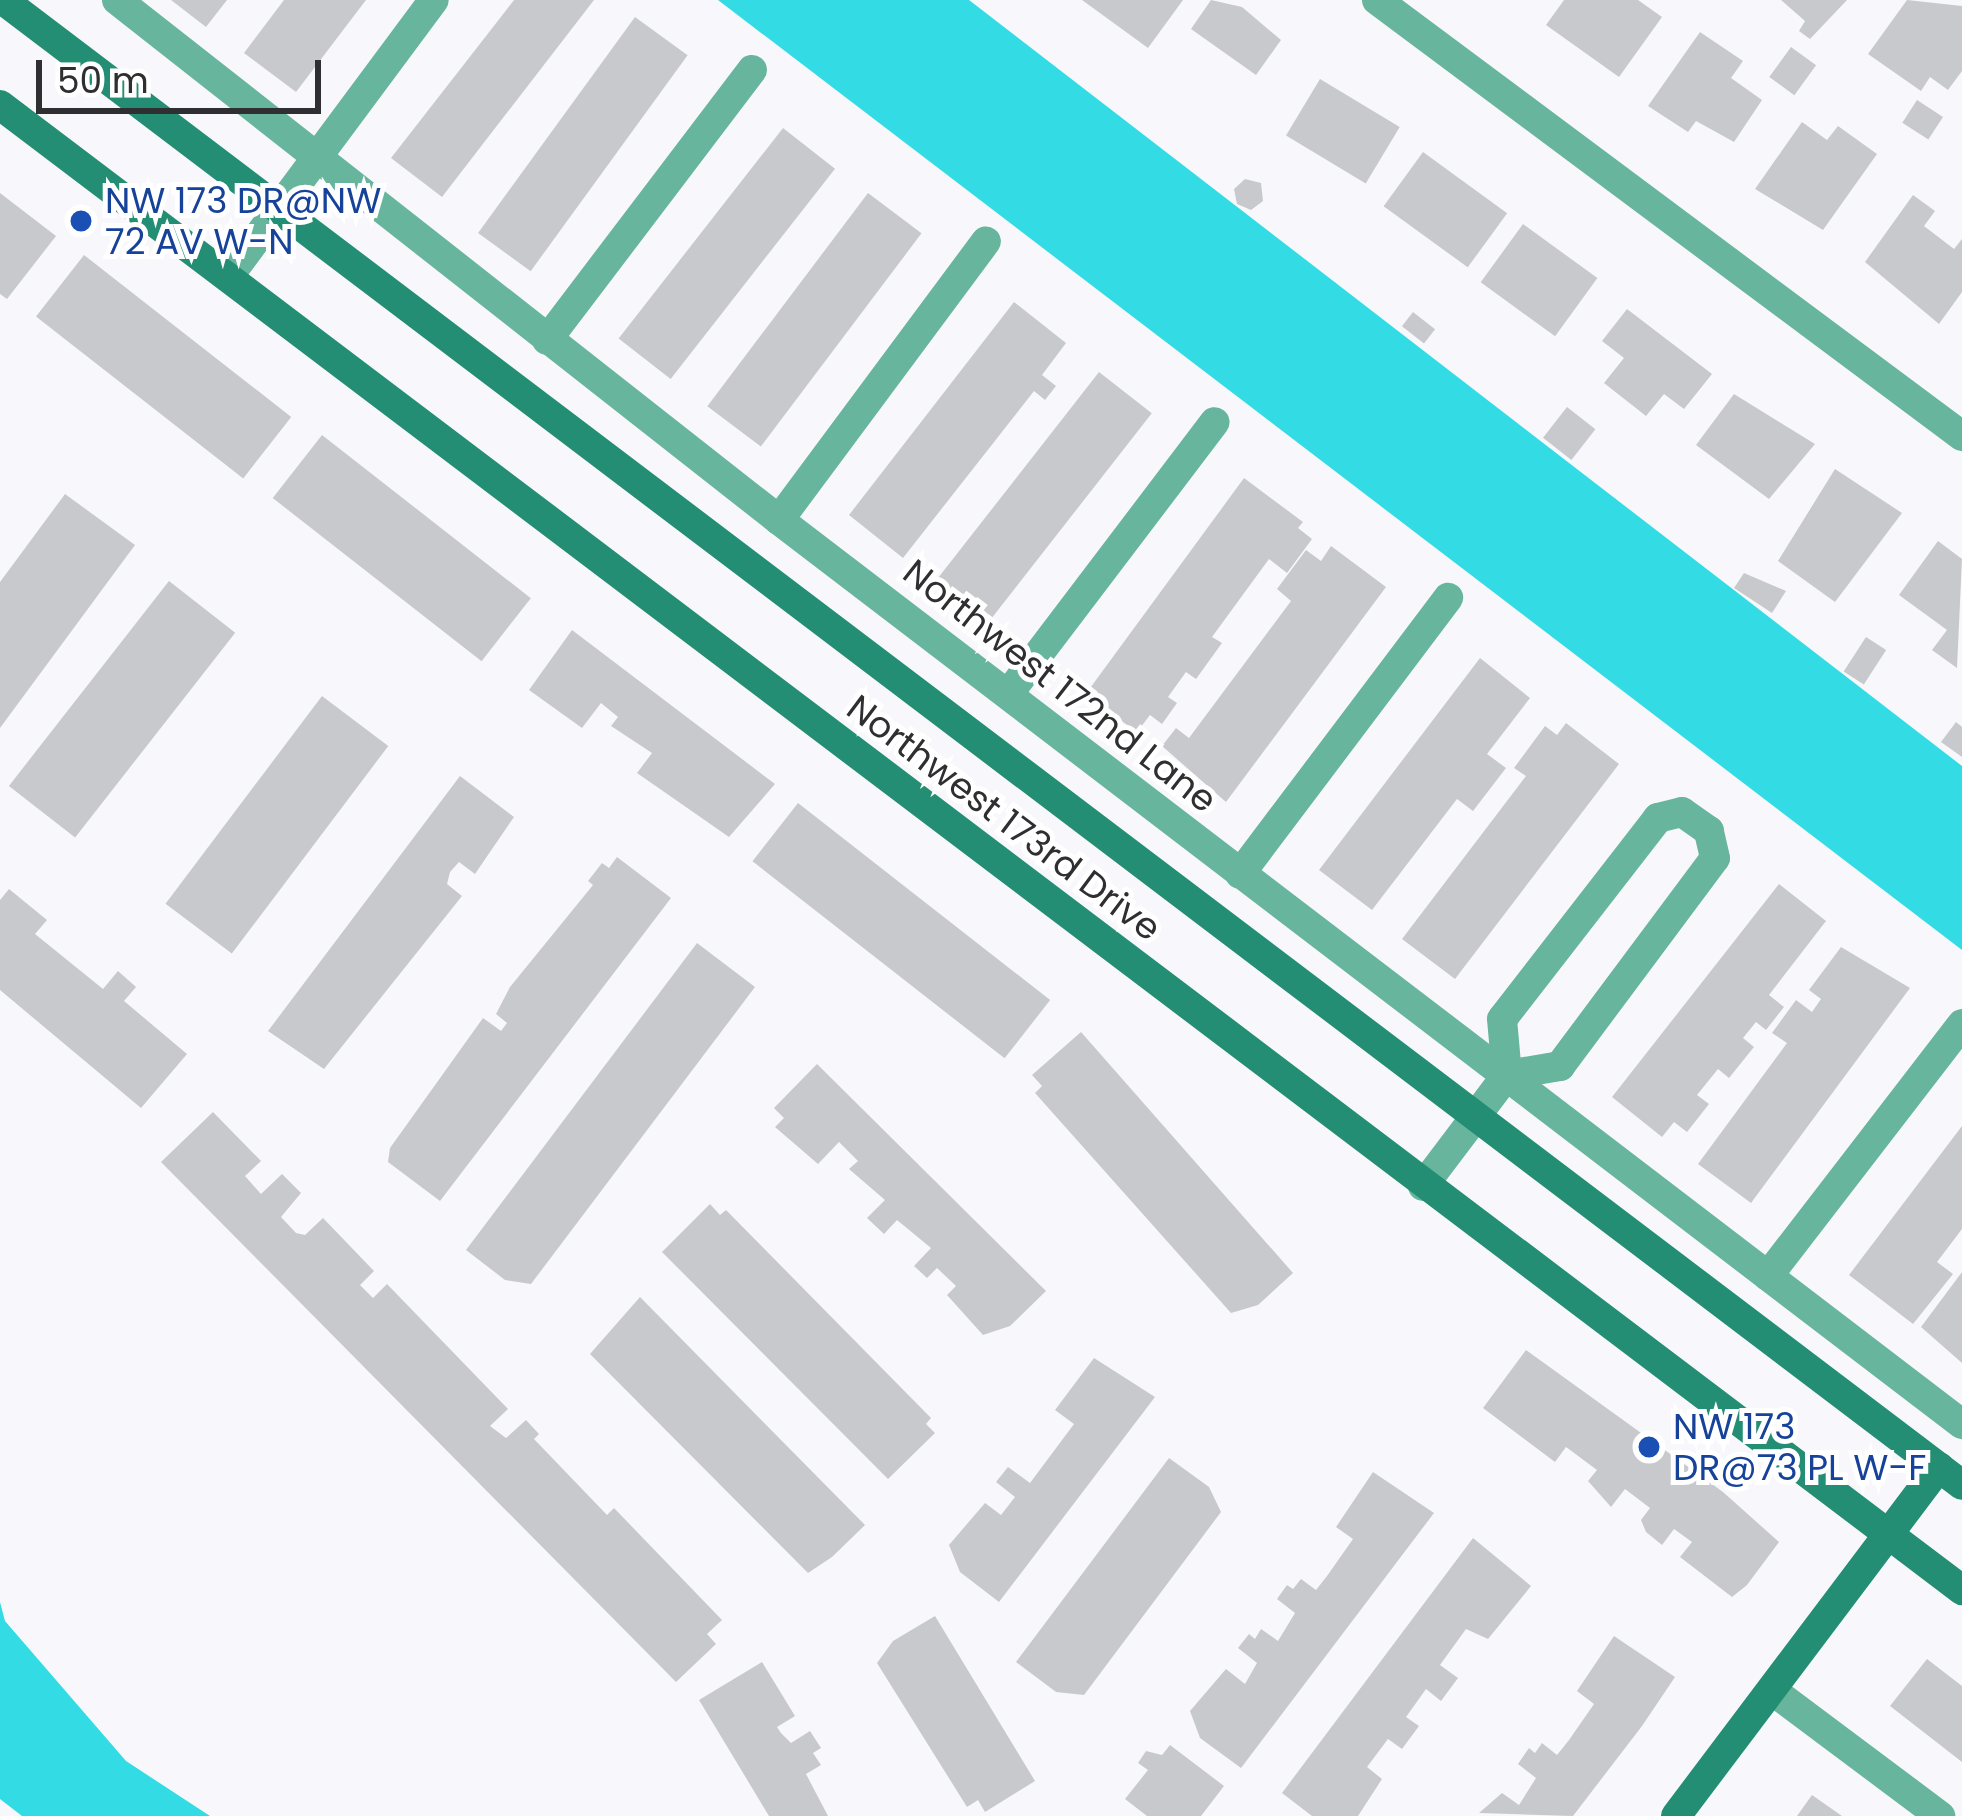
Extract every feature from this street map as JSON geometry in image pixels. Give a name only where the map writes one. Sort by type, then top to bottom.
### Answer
[{"type":"street","name":"Northwest 173rd Drive","points":[[3,0],[1950,1476]]},
{"type":"street","name":"Northwest 172nd Lane","points":[[117,0],[778,520],[1962,1424]]},
{"type":"street","points":[[228,277],[434,0]]},
{"type":"street","points":[[1377,0],[1962,436]]},
{"type":"street","points":[[547,340],[752,70]]},
{"type":"street","name":"Northwest 173rd Drive","points":[[0,105],[1962,1590]]},
{"type":"street","points":[[778,520],[986,241]]},
{"type":"street","points":[[1009,693],[1215,422]]},
{"type":"street","points":[[1240,874],[1448,598]]},
{"type":"street","points":[[1423,1186],[1507,1075],[1502,1019],[1658,818],[1682,812],[1709,831],[1715,858],[1560,1066],[1507,1075]]},
{"type":"street","points":[[1768,1276],[1962,1024]]},
{"type":"street","points":[[1676,1816],[1888,1534],[1950,1476]]},
{"type":"street","points":[[1773,1691],[1940,1816]]},
{"type":"water","points":[[718,0],[969,0],[1962,766],[1962,950]]},
{"type":"water","points":[[0,1602],[5,1621],[126,1761],[210,1816],[22,1816],[0,1799]]},
{"type":"building","points":[[171,0],[227,0],[206,27]]},
{"type":"building","points":[[284,0],[366,0],[296,92],[244,53]]},
{"type":"building","points":[[514,0],[594,0],[442,197],[391,158]]},
{"type":"building","points":[[1082,0],[1183,0],[1148,48]]},
{"type":"building","points":[[1211,0],[1242,7],[1281,40],[1256,75],[1191,29]]},
{"type":"building","points":[[1564,0],[1638,0],[1662,17],[1619,77],[1546,25]]},
{"type":"building","points":[[1781,0],[1847,0],[1810,39],[1799,31],[1805,21]]},
{"type":"building","points":[[1907,0],[1962,6],[1962,71],[1948,90],[1930,77],[1921,91],[1868,54]]},
{"type":"building","points":[[635,17],[688,55],[531,271],[478,233]]},
{"type":"building","points":[[1700,32],[1743,61],[1731,78],[1762,100],[1734,142],[1696,121],[1688,132],[1648,106]]},
{"type":"building","points":[[1791,47],[1816,65],[1794,95],[1769,77]]},
{"type":"building","points":[[1320,79],[1400,127],[1366,183],[1286,136]]},
{"type":"building","points":[[1917,100],[1943,117],[1928,140],[1902,123]]},
{"type":"building","points":[[1802,122],[1827,140],[1838,126],[1877,154],[1823,230],[1755,189]]},
{"type":"building","points":[[783,128],[835,169],[671,379],[619,338]]},
{"type":"building","points":[[1423,152],[1507,213],[1468,267],[1384,206]]},
{"type":"building","points":[[1245,179],[1261,183],[1263,201],[1251,210],[1237,204],[1234,189]]},
{"type":"building","points":[[0,193],[56,236],[7,299],[0,294]]},
{"type":"building","points":[[868,193],[922,233],[761,447],[707,406]]},
{"type":"building","points":[[1913,195],[1935,211],[1924,226],[1954,249],[1962,239],[1962,292],[1939,324],[1865,262]]},
{"type":"building","points":[[1523,224],[1597,278],[1555,336],[1481,282]]},
{"type":"building","points":[[84,255],[291,417],[243,478],[36,316]]},
{"type":"building","points":[[1014,302],[1066,343],[1042,375],[1056,386],[1045,400],[1034,391],[903,558],[849,515]]},
{"type":"building","points":[[1627,309],[1712,374],[1684,409],[1664,394],[1646,416],[1604,383],[1624,358],[1602,341]]},
{"type":"building","points":[[1413,312],[1435,329],[1424,343],[1402,326]]},
{"type":"building","points":[[1099,372],[1152,413],[989,622],[936,581]]},
{"type":"building","points":[[1734,394],[1815,444],[1769,499],[1696,445]]},
{"type":"building","points":[[1567,407],[1595,429],[1571,460],[1543,438]]},
{"type":"building","points":[[322,435],[531,598],[482,661],[273,498]]},
{"type":"building","points":[[1835,469],[1902,513],[1835,602],[1778,561]]},
{"type":"building","points":[[1244,478],[1303,522],[1298,528],[1312,539],[1287,573],[1269,559],[1212,637],[1222,643],[1196,679],[1186,672],[1168,697],[1177,703],[1162,724],[1150,715],[1137,732],[1085,695]]},
{"type":"building","points":[[65,494],[135,545],[0,728],[0,582]]},
{"type":"building","points":[[1938,541],[1962,559],[1957,668],[1932,650],[1947,630],[1899,595]]},
{"type":"building","points":[[1331,546],[1386,587],[1226,802],[1162,746],[1176,728],[1189,738],[1291,601],[1277,589],[1306,550],[1321,561]]},
{"type":"building","points":[[1744,573],[1786,591],[1772,613],[1734,588]]},
{"type":"building","points":[[169,581],[235,633],[75,838],[9,786]]},
{"type":"building","points":[[572,630],[775,784],[729,837],[637,773],[652,753],[611,726],[618,717],[601,703],[582,728],[529,690]]},
{"type":"building","points":[[1866,637],[1886,650],[1864,684],[1844,671]]},
{"type":"building","points":[[1480,658],[1530,698],[1487,754],[1506,768],[1473,811],[1457,799],[1372,910],[1319,870]]},
{"type":"building","points":[[322,696],[388,746],[232,954],[166,904]]},
{"type":"building","points":[[1956,722],[1962,727],[1962,757],[1941,742]]},
{"type":"building","points":[[1566,723],[1619,764],[1455,979],[1402,939],[1526,776],[1514,768],[1545,726],[1557,735]]},
{"type":"building","points":[[460,776],[514,817],[475,874],[459,862],[450,872],[447,884],[462,896],[324,1069],[268,1031]]},
{"type":"building","points":[[798,803],[1050,1000],[1005,1058],[752,861]]},
{"type":"building","points":[[617,857],[671,898],[440,1201],[388,1162],[390,1148],[483,1018],[501,1031],[507,1023],[496,1014],[510,987],[593,885],[588,881],[602,863],[609,868]]},
{"type":"building","points":[[1779,884],[1826,921],[1769,995],[1784,1007],[1766,1030],[1756,1022],[1743,1038],[1754,1047],[1729,1078],[1718,1069],[1697,1095],[1709,1104],[1687,1132],[1674,1122],[1662,1137],[1612,1097]]},
{"type":"building","points":[[9,889],[47,920],[35,934],[103,989],[118,971],[136,987],[124,1001],[187,1054],[141,1108],[0,990],[0,900]]},
{"type":"building","points":[[697,943],[755,987],[531,1284],[505,1280],[466,1250]]},
{"type":"building","points":[[1841,947],[1910,988],[1751,1203],[1698,1164],[1787,1043],[1772,1033],[1796,1000],[1812,1012],[1821,999],[1809,990]]},
{"type":"building","points":[[1081,1032],[1293,1273],[1258,1305],[1231,1313],[1035,1093],[1042,1086],[1032,1075]]},
{"type":"building","points":[[817,1064],[1046,1291],[1010,1326],[983,1335],[947,1295],[956,1286],[937,1268],[927,1278],[914,1266],[931,1248],[897,1220],[884,1234],[867,1218],[885,1200],[849,1169],[858,1161],[839,1142],[818,1164],[775,1127],[784,1118],[774,1108]]},
{"type":"building","points":[[213,1112],[261,1161],[245,1176],[261,1194],[282,1174],[301,1193],[281,1217],[296,1233],[305,1235],[323,1218],[374,1271],[360,1285],[373,1298],[387,1284],[508,1409],[490,1426],[506,1438],[526,1420],[539,1434],[534,1439],[607,1515],[614,1508],[722,1620],[707,1634],[716,1644],[676,1682],[161,1162]]},
{"type":"building","points":[[1962,1126],[1962,1229],[1937,1262],[1953,1274],[1913,1324],[1849,1275]]},
{"type":"building","points":[[710,1204],[720,1215],[726,1210],[931,1418],[926,1424],[935,1433],[888,1479],[662,1252]]},
{"type":"building","points":[[1962,1272],[1962,1363],[1921,1327]]},
{"type":"building","points":[[640,1297],[865,1525],[832,1557],[808,1573],[590,1354]]},
{"type":"building","points":[[1526,1350],[1723,1492],[1779,1542],[1747,1585],[1732,1597],[1680,1557],[1692,1542],[1674,1529],[1662,1545],[1646,1532],[1641,1520],[1650,1508],[1625,1489],[1611,1507],[1588,1481],[1597,1470],[1566,1447],[1555,1462],[1483,1408]]},
{"type":"building","points":[[1094,1358],[1155,1397],[999,1602],[960,1572],[949,1545],[985,1503],[1001,1515],[1015,1497],[996,1482],[1008,1467],[1030,1483],[1074,1424],[1055,1410]]},
{"type":"building","points":[[1169,1458],[1209,1487],[1221,1512],[1084,1695],[1056,1692],[1016,1662]]},
{"type":"building","points":[[1373,1472],[1434,1513],[1241,1768],[1200,1738],[1190,1711],[1226,1669],[1245,1684],[1257,1663],[1238,1648],[1249,1634],[1255,1639],[1261,1629],[1278,1641],[1295,1613],[1277,1599],[1287,1585],[1293,1589],[1301,1579],[1316,1590],[1327,1576],[1353,1539],[1336,1527]]},
{"type":"building","points":[[1473,1538],[1531,1586],[1488,1639],[1466,1629],[1440,1665],[1458,1678],[1441,1701],[1426,1689],[1406,1717],[1419,1726],[1402,1749],[1388,1739],[1367,1767],[1382,1779],[1358,1816],[1312,1816],[1282,1793]]},
{"type":"building","points":[[935,1616],[1035,1781],[985,1812],[978,1800],[967,1807],[877,1663],[893,1641]]},
{"type":"building","points":[[1614,1636],[1675,1677],[1642,1726],[1573,1816],[1479,1813],[1502,1793],[1519,1805],[1536,1778],[1518,1764],[1529,1748],[1535,1753],[1542,1743],[1557,1755],[1569,1740],[1594,1704],[1577,1691]]},
{"type":"building","points":[[1927,1659],[1962,1686],[1962,1762],[1890,1706]]},
{"type":"building","points":[[762,1662],[795,1716],[777,1727],[781,1733],[791,1743],[810,1731],[821,1748],[813,1753],[821,1765],[806,1774],[828,1816],[769,1816],[699,1700]]},
{"type":"building","points":[[1170,1745],[1224,1786],[1201,1816],[1147,1816],[1125,1799],[1148,1770],[1138,1763],[1146,1751],[1162,1755]]},
{"type":"building","points":[[1812,1795],[1842,1816],[1797,1816]]},
{"type":"place","name":"NW 173 DR@NW 72 AV W-N","points":[[81,221]]},
{"type":"place","name":"NW 173 DR@73 PL W-F","points":[[1649,1447]]}]
